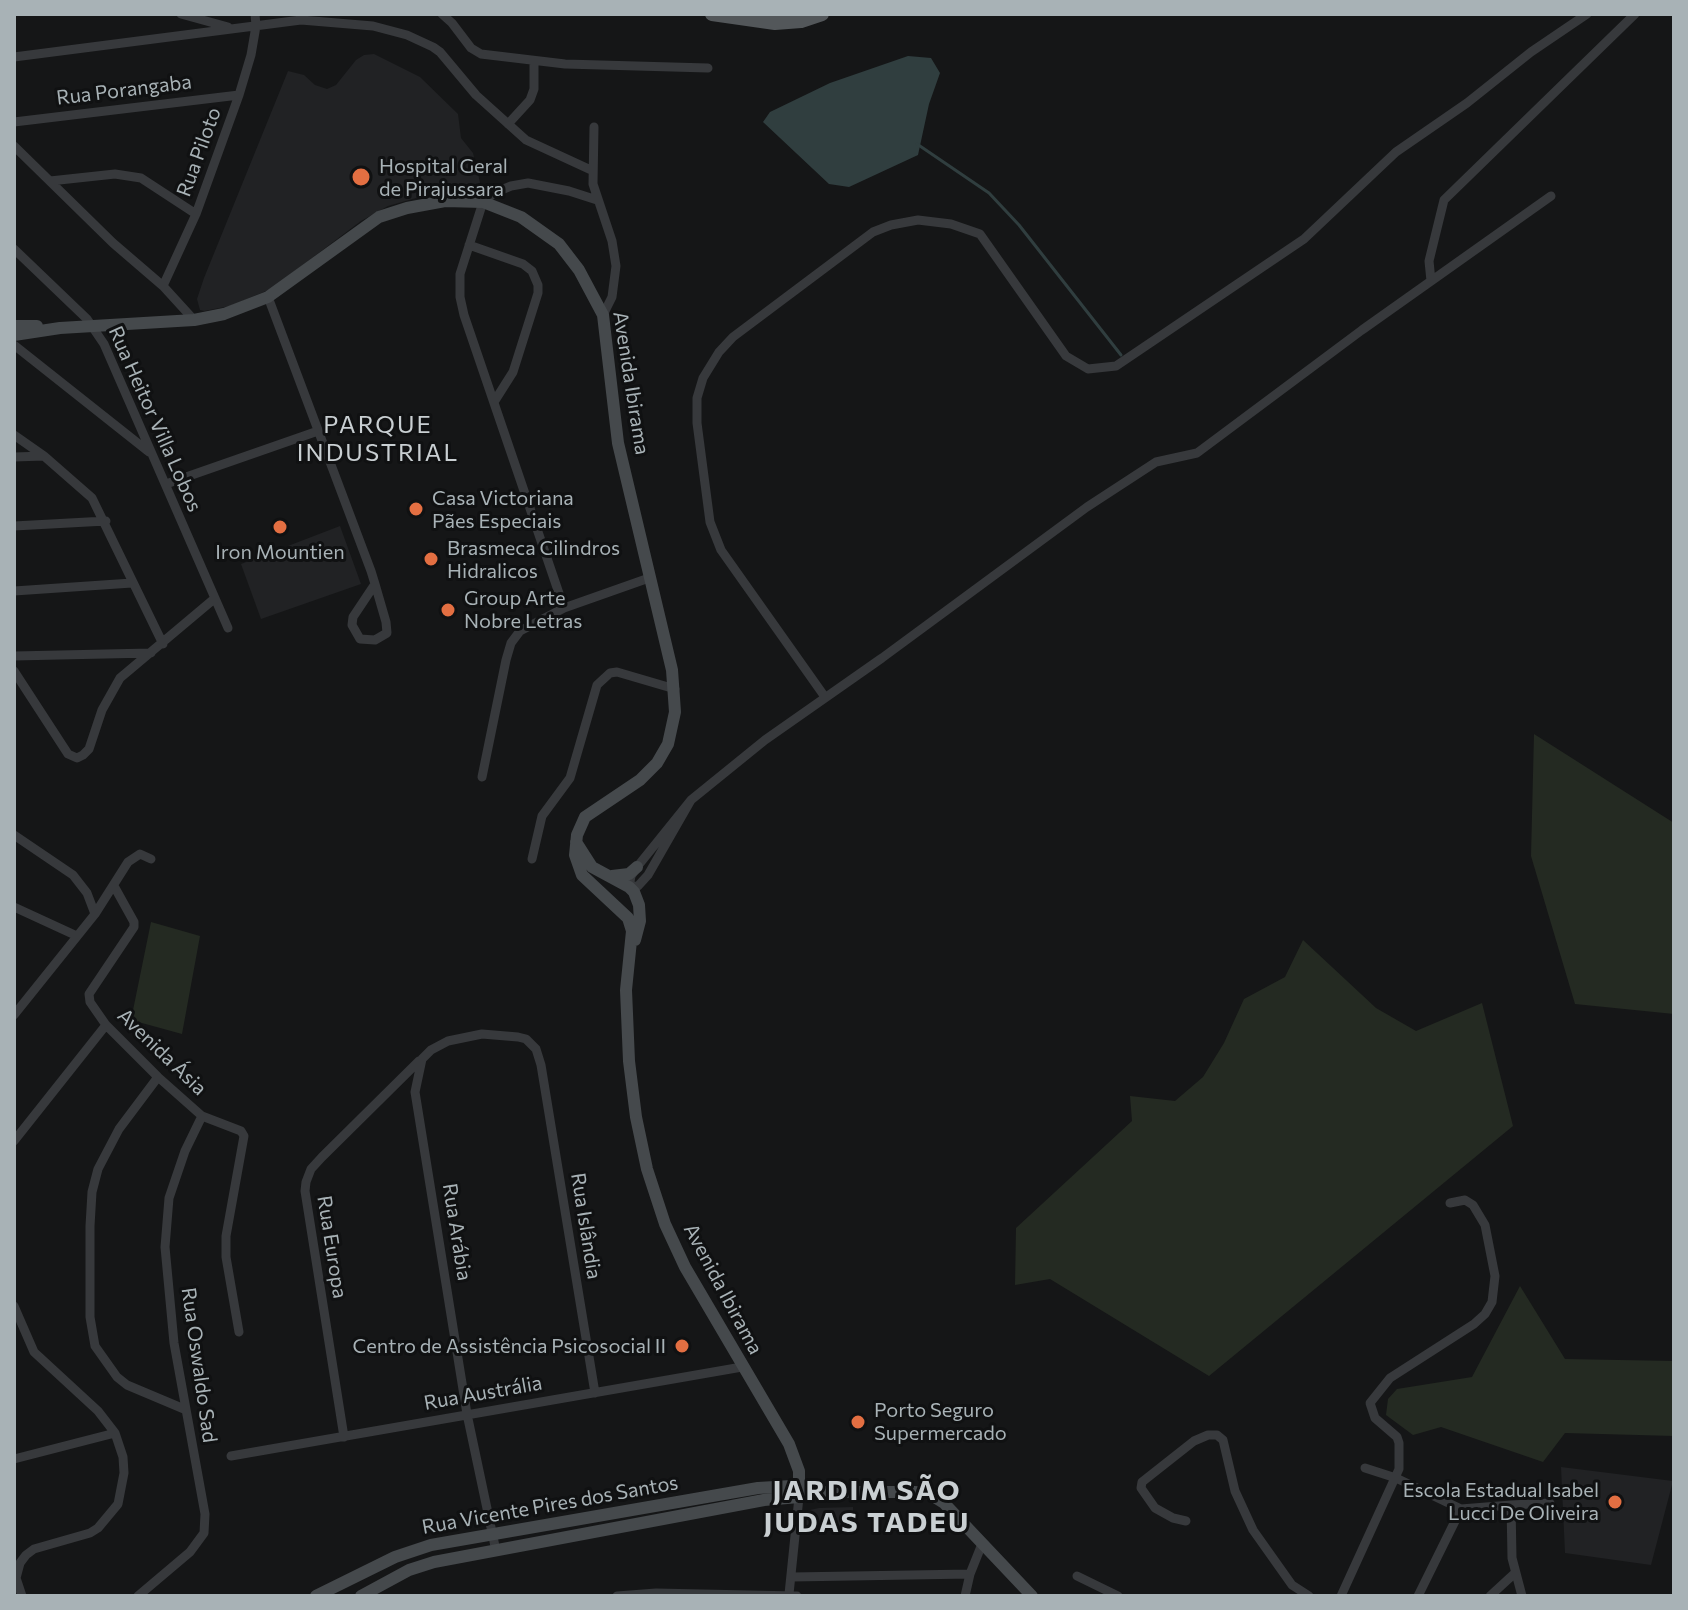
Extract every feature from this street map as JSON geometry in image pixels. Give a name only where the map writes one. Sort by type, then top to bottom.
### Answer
[{"type":"main road","points":[[712,14],[788,23],[822,14]]},
{"type":"main road","name":"Avenida Ibirama","points":[[14,335],[60,328],[194,320],[224,314],[268,297],[379,217],[445,201],[483,202],[521,217],[559,244],[579,270],[603,315],[618,443],[675,689],[673,729],[657,763],[640,780],[585,817],[576,842]]},
{"type":"main road","name":"Avenida Ibirama","points":[[14,326],[60,328]]},
{"type":"main road","points":[[576,842],[592,867],[629,887]]},
{"type":"main road","points":[[576,842],[575,855],[582,875],[628,918]]},
{"type":"main road","points":[[609,876],[629,874],[637,867]]},
{"type":"main road","points":[[603,895],[629,887]]},
{"type":"main road","name":"Avenida Ibirama","points":[[629,887],[628,918],[632,946]]},
{"type":"main road","name":"Avenida Ibirama","points":[[629,887],[637,899],[640,914],[626,990],[626,1028],[636,1117],[647,1169],[665,1224],[685,1267],[789,1444],[799,1471],[800,1492]]},
{"type":"main road","name":"Rua Vicente Pires dos Santos","points":[[316,1596],[401,1555],[431,1545],[761,1488],[800,1492]]},
{"type":"main road","points":[[361,1596],[419,1567],[800,1492],[820,1492],[928,1493],[955,1513],[1032,1596]]},
{"type":"street","points":[[177,36],[182,14],[231,28]]},
{"type":"street","name":"Rua Piloto","points":[[163,286],[196,214],[239,95],[251,55],[255,14]]},
{"type":"street","points":[[442,14],[476,52],[589,65],[708,68]]},
{"type":"street","points":[[825,697],[721,550],[710,522],[697,423],[697,398],[703,378],[719,352],[733,337],[873,232],[918,220],[951,224],[980,234],[1066,356],[1088,369],[1116,366],[1304,239],[1396,152],[1587,14]]},
{"type":"street","points":[[1431,281],[1429,261],[1444,200],[1635,14]]},
{"type":"street","points":[[14,57],[301,20],[373,26],[407,35],[440,52],[476,95],[526,140],[591,170]]},
{"type":"street","points":[[508,124],[530,100],[534,89],[534,61]]},
{"type":"street","name":"Rua Porangaba","points":[[14,122],[239,95]]},
{"type":"street","points":[[594,127],[591,170],[597,200],[612,241],[616,266],[612,297],[603,315]]},
{"type":"street","points":[[14,146],[113,243],[163,286],[194,320]]},
{"type":"street","points":[[50,181],[115,174],[141,178],[196,214]]},
{"type":"street","points":[[564,608],[460,297],[460,274],[483,202],[494,193],[528,183],[597,200]]},
{"type":"street","points":[[691,800],[648,875],[638,886],[629,887],[637,867],[691,800],[765,740],[1087,507],[1156,462],[1197,453],[1551,196]]},
{"type":"street","points":[[469,245],[523,264],[532,271],[538,285],[513,372],[494,402]]},
{"type":"street","name":"Rua Heitor Villa Lobos","points":[[14,249],[93,326],[116,368],[228,628]]},
{"type":"street","points":[[268,297],[375,584],[386,622],[387,633],[375,640],[360,639],[352,625],[353,617],[375,584]]},
{"type":"street","points":[[14,345],[152,454]]},
{"type":"street","points":[[166,484],[318,431]]},
{"type":"street","points":[[14,435],[85,489],[106,521],[132,583],[163,644]]},
{"type":"street","points":[[14,457],[44,456]]},
{"type":"street","points":[[14,526],[106,521]]},
{"type":"street","points":[[482,777],[511,643],[520,631],[564,608],[649,578]]},
{"type":"street","points":[[14,591],[132,583]]},
{"type":"street","points":[[14,671],[68,754],[77,758],[89,749],[102,710],[115,685],[214,599]]},
{"type":"street","points":[[14,656],[151,653]]},
{"type":"street","points":[[532,859],[542,816],[570,778],[597,685],[610,673],[617,672],[675,689]]},
{"type":"street","points":[[14,835],[73,875],[87,893],[95,914]]},
{"type":"street","points":[[14,1015],[95,914],[134,856],[140,854],[151,859]]},
{"type":"street","name":"Avenida Ásia","points":[[114,886],[129,911],[134,927],[89,994],[90,1002],[106,1025],[202,1116],[241,1131],[244,1136],[226,1236],[226,1257],[239,1332]]},
{"type":"street","points":[[14,907],[77,936]]},
{"type":"street","points":[[14,1141],[106,1025]]},
{"type":"street","name":"Rua Islândia","points":[[422,1059],[448,1041],[482,1034],[526,1039],[536,1049],[595,1393]]},
{"type":"street","name":"Rua Arábia","points":[[422,1059],[415,1092],[467,1414],[496,1551]]},
{"type":"street","name":"Rua Europa","points":[[344,1437],[306,1182],[311,1169],[322,1157],[422,1059]]},
{"type":"street","points":[[158,1077],[119,1129],[98,1169],[92,1192],[90,1226],[90,1317],[95,1346],[117,1377],[127,1385],[184,1409]]},
{"type":"street","name":"Rua Oswaldo Sad","points":[[138,1596],[190,1552],[204,1533],[205,1514],[174,1343],[165,1226],[173,1183],[202,1116]]},
{"type":"street","points":[[1341,1596],[1396,1478],[1401,1453],[1397,1437],[1375,1418],[1370,1403],[1390,1378],[1415,1359],[1453,1338],[1485,1314],[1492,1302],[1495,1288],[1491,1247],[1478,1210],[1465,1200],[1450,1203]]},
{"type":"street","points":[[14,1306],[34,1352],[98,1411],[115,1433],[123,1457],[124,1473],[118,1504],[108,1518],[90,1533],[34,1549],[26,1555],[16,1578],[22,1596]]},
{"type":"street","name":"Rua Austrália","points":[[231,1456],[742,1367]]},
{"type":"street","points":[[15,1458],[115,1433]]},
{"type":"street","points":[[1186,1521],[1155,1508],[1141,1488],[1142,1482],[1194,1441],[1217,1435],[1223,1440],[1235,1491],[1253,1530],[1292,1585],[1309,1596]]},
{"type":"street","points":[[1365,1468],[1396,1478],[1461,1509],[1550,1503]]},
{"type":"street","points":[[621,1596],[793,1595],[800,1492]]},
{"type":"street","points":[[1511,1505],[1510,1545],[1522,1596]]},
{"type":"street","points":[[1418,1596],[1461,1509]]},
{"type":"street","points":[[965,1596],[982,1544]]},
{"type":"street","points":[[1490,1596],[1515,1573]]},
{"type":"street","points":[[792,1577],[970,1574]]},
{"type":"street","points":[[1077,1576],[1118,1596]]},
{"type":"shaded area","name":"Hospital Geral de Pirajussara","points":[[374,54],[420,77],[458,114],[461,138],[473,153],[482,191],[437,192],[388,206],[361,221],[271,289],[230,306],[200,310],[197,299],[204,278],[288,71],[304,75],[315,85],[327,89],[336,85],[356,60]]},
{"type":"shaded area","points":[[908,56],[931,58],[940,73],[929,104],[918,155],[849,187],[829,184],[763,122],[770,112],[830,83]]},
{"type":"shaded area","points":[[340,526],[361,584],[261,619],[241,564]]},
{"type":"shaded area","points":[[1534,734],[1674,823],[1674,1014],[1575,1004],[1531,856]]},
{"type":"shaded area","points":[[151,922],[200,936],[182,1034],[131,1020]]},
{"type":"shaded area","points":[[1303,940],[1376,1008],[1416,1031],[1482,1003],[1513,1126],[1209,1376],[1050,1279],[1015,1285],[1016,1228],[1132,1121],[1130,1096],[1175,1101],[1203,1077],[1224,1043],[1244,999],[1285,977]]},
{"type":"shaded area","points":[[1520,1286],[1565,1359],[1674,1361],[1674,1436],[1565,1433],[1543,1462],[1441,1427],[1413,1435],[1386,1415],[1388,1399],[1397,1389],[1472,1377]]},
{"type":"shaded area","name":"Escola Estadual Isabel Lucci De Oliveira","points":[[1561,1467],[1673,1481],[1651,1565],[1565,1553]]},
{"type":"shaded area","points":[[853,1507],[854,1532],[802,1529],[801,1512]]},
{"type":"waterway","points":[[917,144],[989,193],[1019,225],[1121,355]]},
{"type":"place","name":"Hospital Geral de Pirajussara","points":[[361,177]]},
{"type":"place","name":"Casa Victoriana Pães Especiais","points":[[416,509]]},
{"type":"place","name":"Iron Mountien","points":[[280,527]]},
{"type":"place","name":"Brasmeca Cilindros Hidralicos","points":[[431,559]]},
{"type":"place","name":"Group Arte Nobre Letras","points":[[448,610]]},
{"type":"place","name":"Centro de Assistência Psicosocial II","points":[[682,1346]]},
{"type":"place","name":"Porto Seguro Supermercado","points":[[858,1422]]},
{"type":"place","name":"Escola Estadual Isabel Lucci De Oliveira","points":[[1615,1502]]},
{"type":"district","name":"PARQUE INDUSTRIAL","points":[[378,439]]},
{"type":"district","name":"JARDIM SÃO JUDAS TADEU","points":[[867,1507]]}]
